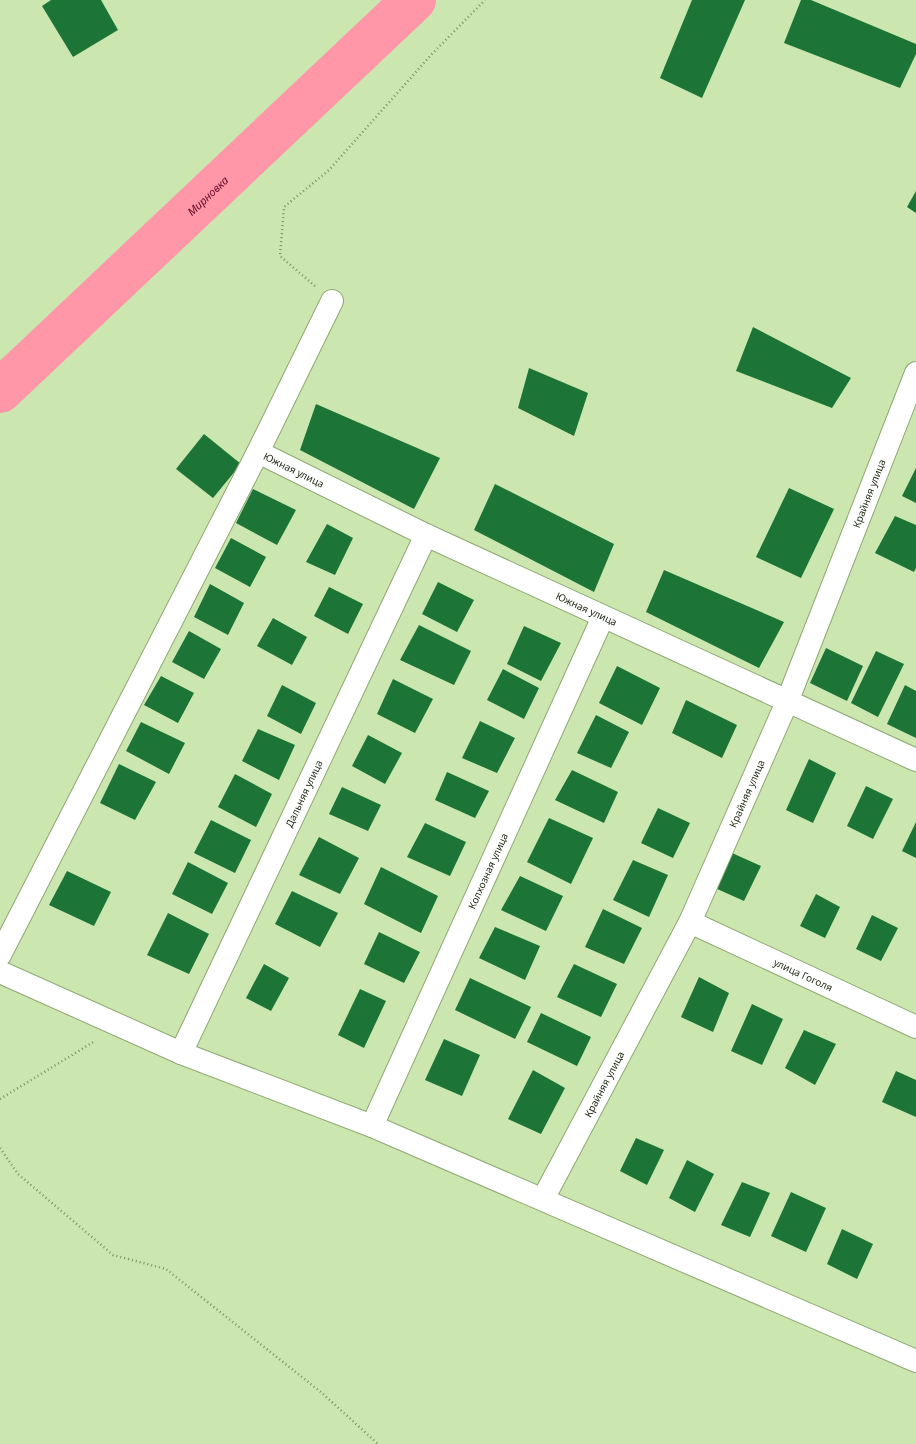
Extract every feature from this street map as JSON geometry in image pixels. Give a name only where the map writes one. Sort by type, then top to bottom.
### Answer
[{"type":"street","points":[[0,954],[258,452],[332,301]]},
{"type":"street","name":"Крайняя улица","points":[[543,1199],[690,922],[787,702],[915,380]]},
{"type":"street","name":"Южная улица","points":[[258,452],[426,535],[916,760]]},
{"type":"street","name":"Дальняя улица","points":[[181,1053],[426,535]]},
{"type":"street","name":"Колхозная улица","points":[[372,1126],[603,617]]},
{"type":"street","name":"улица Гоголя","points":[[690,922],[916,1027]]},
{"type":"street","points":[[0,972],[181,1053],[372,1126],[916,1362]]},
{"type":"path","points":[[332,301],[280,256],[284,208],[329,170],[431,55],[485,0]]},
{"type":"path","points":[[0,1099],[120,1026]]},
{"type":"path","points":[[0,1148],[18,1174],[113,1255],[166,1268],[322,1393],[378,1444]]},
{"type":"building","points":[[51,0],[101,0],[118,30],[73,57],[42,6]]},
{"type":"building","points":[[692,0],[745,0],[702,98],[660,78]]},
{"type":"building","points":[[801,0],[811,0],[916,44],[916,54],[900,88],[784,43]]},
{"type":"building","points":[[916,191],[916,213],[907,207]]},
{"type":"building","points":[[753,327],[851,378],[832,408],[736,371]]},
{"type":"building","points":[[529,368],[588,393],[574,436],[518,408]]},
{"type":"building","points":[[316,404],[440,458],[414,509],[300,450]]},
{"type":"building","points":[[204,434],[241,464],[213,498],[176,469]]},
{"type":"building","points":[[916,468],[916,503],[902,496]]},
{"type":"building","points":[[495,484],[614,544],[594,592],[474,530]]},
{"type":"building","points":[[789,488],[834,509],[801,578],[756,557]]},
{"type":"building","points":[[253,489],[296,510],[277,545],[236,523]]},
{"type":"building","points":[[895,516],[916,525],[916,568],[914,572],[875,553]]},
{"type":"building","points":[[327,524],[353,538],[335,575],[306,562]]},
{"type":"building","points":[[231,538],[266,557],[250,587],[215,568]]},
{"type":"building","points":[[664,570],[784,622],[759,668],[646,612]]},
{"type":"building","points":[[438,582],[474,600],[457,632],[422,614]]},
{"type":"building","points":[[210,584],[244,603],[228,635],[194,617]]},
{"type":"building","points":[[329,587],[363,604],[348,634],[314,616]]},
{"type":"building","points":[[273,618],[307,637],[292,665],[257,646]]},
{"type":"building","points":[[419,625],[471,651],[454,685],[400,660]]},
{"type":"building","points":[[524,626],[561,643],[541,681],[507,664]]},
{"type":"building","points":[[189,631],[221,649],[204,679],[172,662]]},
{"type":"building","points":[[826,648],[863,666],[847,701],[810,683]]},
{"type":"building","points":[[876,651],[904,664],[878,717],[851,703]]},
{"type":"building","points":[[617,666],[660,688],[642,725],[599,703]]},
{"type":"building","points":[[503,669],[539,688],[524,719],[487,700]]},
{"type":"building","points":[[161,676],[194,693],[178,723],[144,705]]},
{"type":"building","points":[[393,679],[433,699],[415,733],[377,714]]},
{"type":"building","points":[[282,685],[316,703],[301,734],[267,716]]},
{"type":"building","points":[[905,685],[916,691],[916,738],[887,724]]},
{"type":"building","points":[[686,700],[737,725],[722,758],[672,733]]},
{"type":"building","points":[[596,715],[629,732],[611,768],[577,753]]},
{"type":"building","points":[[480,721],[515,738],[497,773],[462,758]]},
{"type":"building","points":[[141,722],[185,743],[169,774],[126,751]]},
{"type":"building","points":[[258,729],[295,745],[279,780],[242,761]]},
{"type":"building","points":[[368,735],[402,753],[385,784],[352,766]]},
{"type":"building","points":[[809,759],[836,773],[813,823],[786,810]]},
{"type":"building","points":[[119,764],[156,782],[135,820],[100,803]]},
{"type":"building","points":[[572,770],[618,792],[604,823],[555,800]]},
{"type":"building","points":[[447,772],[489,791],[475,818],[435,800]]},
{"type":"building","points":[[235,774],[272,794],[256,827],[218,807]]},
{"type":"building","points":[[866,786],[893,799],[873,839],[847,826]]},
{"type":"building","points":[[342,787],[381,805],[368,831],[329,814]]},
{"type":"building","points":[[658,808],[690,823],[673,858],[641,843]]},
{"type":"building","points":[[549,818],[593,838],[571,884],[527,862]]},
{"type":"building","points":[[211,820],[251,840],[235,873],[194,853]]},
{"type":"building","points":[[916,822],[916,858],[902,851]]},
{"type":"building","points":[[425,823],[466,842],[450,876],[407,857]]},
{"type":"building","points":[[319,837],[359,858],[340,894],[299,875]]},
{"type":"building","points":[[732,853],[761,866],[744,901],[715,888]]},
{"type":"building","points":[[633,860],[668,875],[649,917],[613,900]]},
{"type":"building","points":[[188,862],[228,883],[212,914],[172,894]]},
{"type":"building","points":[[381,867],[438,896],[421,933],[364,904]]},
{"type":"building","points":[[67,871],[111,892],[94,926],[49,905]]},
{"type":"building","points":[[520,876],[563,896],[546,931],[501,910]]},
{"type":"building","points":[[292,891],[338,913],[320,947],[275,924]]},
{"type":"building","points":[[816,894],[840,907],[825,938],[800,926]]},
{"type":"building","points":[[603,909],[642,928],[624,964],[585,947]]},
{"type":"building","points":[[168,913],[209,934],[189,974],[147,955]]},
{"type":"building","points":[[872,915],[898,928],[881,961],[856,949]]},
{"type":"building","points":[[495,927],[540,946],[525,980],[479,958]]},
{"type":"building","points":[[379,932],[420,952],[404,983],[364,964]]},
{"type":"building","points":[[264,964],[289,978],[271,1011],[246,998]]},
{"type":"building","points":[[574,964],[617,984],[601,1017],[557,997]]},
{"type":"building","points":[[699,977],[729,993],[713,1032],[681,1017]]},
{"type":"building","points":[[470,978],[531,1007],[515,1039],[455,1010]]},
{"type":"building","points":[[360,989],[386,1001],[364,1048],[338,1035]]},
{"type":"building","points":[[752,1004],[783,1019],[762,1065],[731,1051]]},
{"type":"building","points":[[541,1013],[591,1037],[577,1066],[527,1042]]},
{"type":"building","points":[[804,1030],[836,1044],[815,1085],[785,1068]]},
{"type":"building","points":[[444,1039],[480,1055],[462,1096],[425,1080]]},
{"type":"building","points":[[533,1070],[565,1088],[541,1134],[508,1119]]},
{"type":"building","points":[[896,1071],[916,1080],[916,1117],[882,1102]]},
{"type":"building","points":[[636,1138],[664,1150],[647,1185],[620,1171]]},
{"type":"building","points":[[687,1160],[714,1174],[695,1212],[669,1198]]},
{"type":"building","points":[[742,1182],[770,1193],[750,1237],[721,1225]]},
{"type":"building","points":[[791,1192],[826,1208],[806,1252],[771,1236]]},
{"type":"building","points":[[842,1229],[873,1244],[857,1279],[827,1264]]},
{"type":"waterway","name":"Мирновка","points":[[0,391],[414,0]]}]
